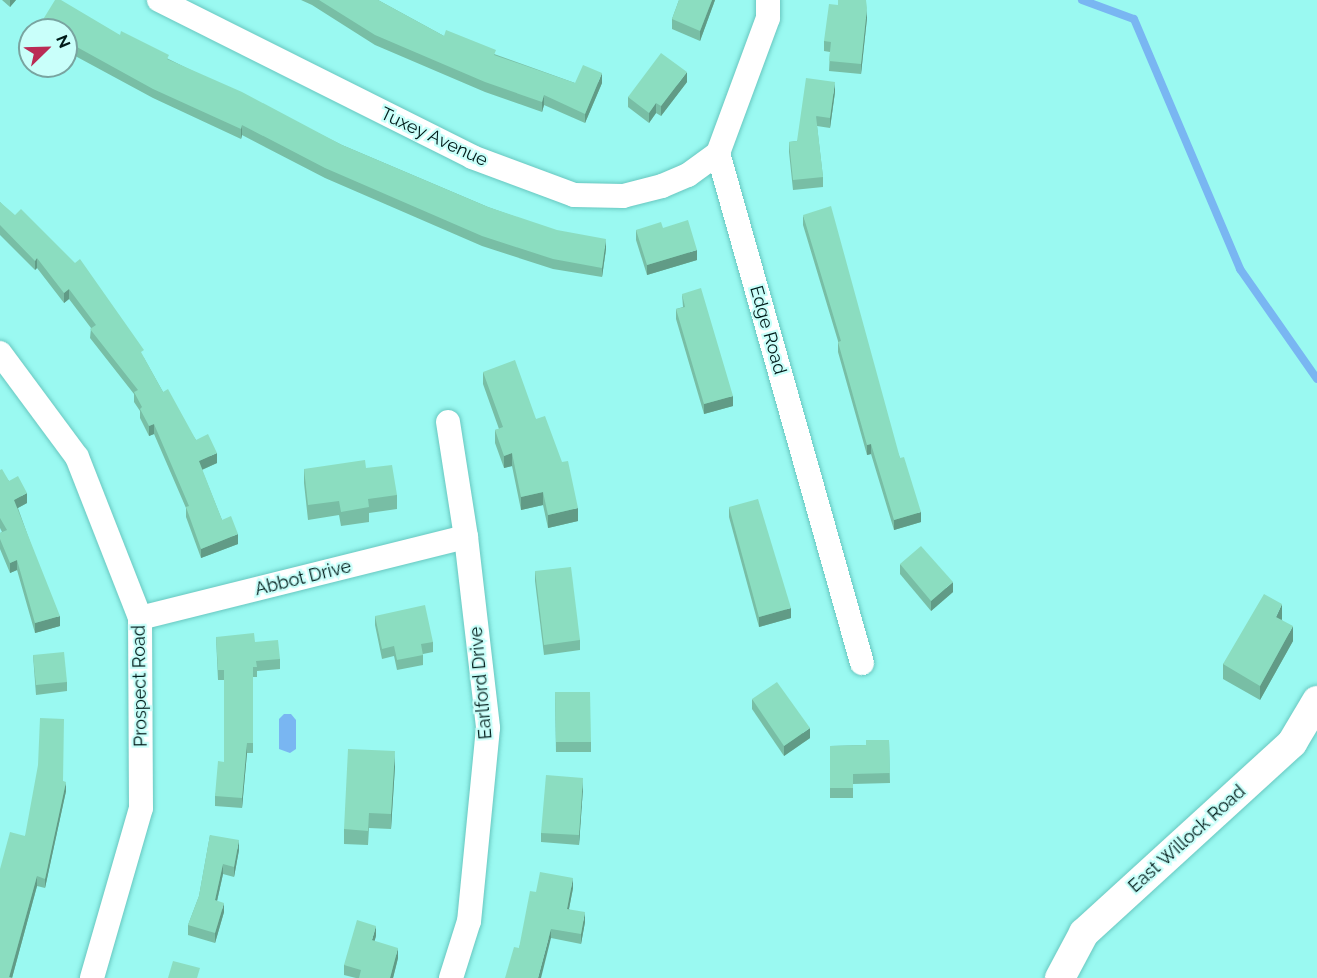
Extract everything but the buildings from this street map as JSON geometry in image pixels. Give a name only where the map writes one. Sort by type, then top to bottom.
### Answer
[{"type":"street","name":"Tuxey Avenue","points":[[159,0],[472,156],[574,195],[622,196],[662,186],[688,176],[718,153]]},
{"type":"street","points":[[718,153],[768,18],[768,0]]},
{"type":"street","name":"Edge Road","points":[[718,153],[862,663]]},
{"type":"street","name":"Prospect Road","points":[[0,353],[77,457],[140,618],[141,808],[92,978]]},
{"type":"street","name":"Earlford Drive","points":[[448,422],[466,537],[488,728],[468,921],[451,978]]},
{"type":"street","name":"Abbot Drive","points":[[140,618],[466,537]]},
{"type":"street","name":"East Willock Road","points":[[1060,978],[1084,933],[1292,743],[1317,700]]},
{"type":"water","points":[[284,714],[291,714],[296,720],[296,749],[290,753],[279,749],[279,719]]},
{"type":"waterway","points":[[1082,0],[1134,19],[1240,269],[1317,379]]}]
